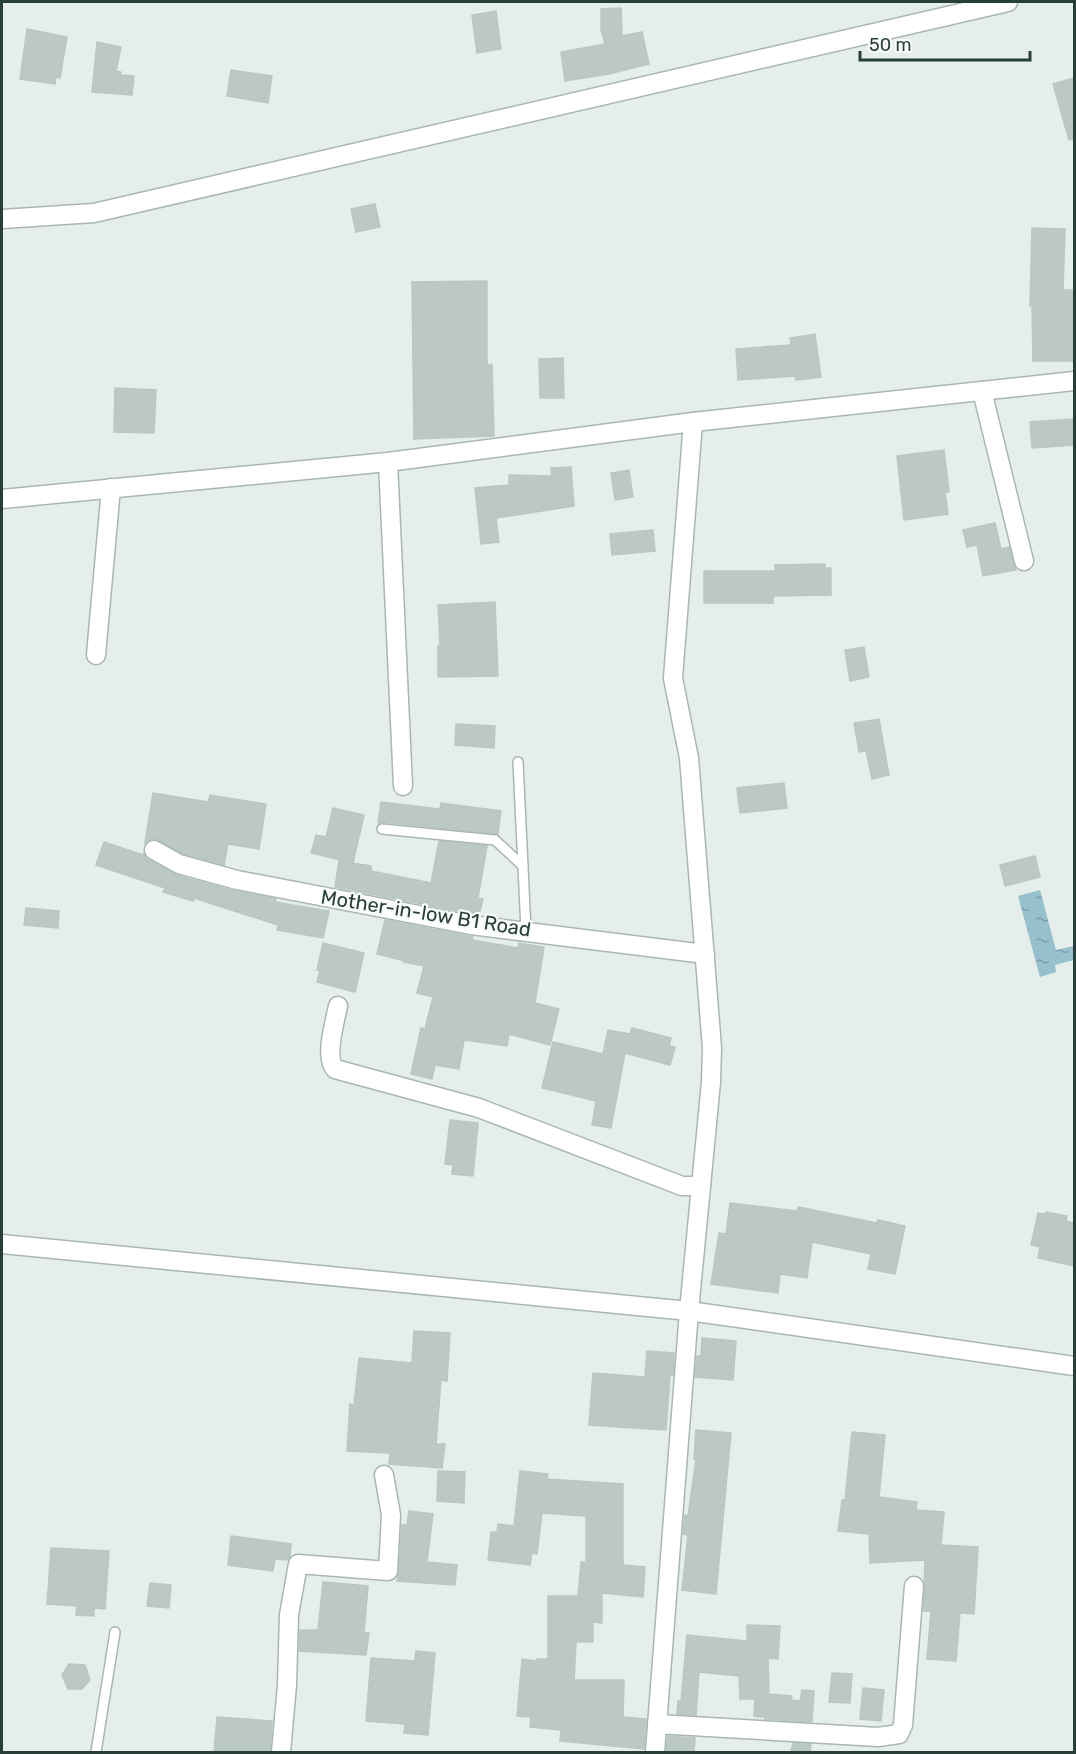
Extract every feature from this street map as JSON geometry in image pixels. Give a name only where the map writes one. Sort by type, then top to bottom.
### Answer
[{"type":"street","points":[[2,219],[94,213],[1008,2]]},
{"type":"street","points":[[2,499],[388,462],[693,422],[1074,381]]},
{"type":"street","points":[[982,391],[1024,561]]},
{"type":"street","points":[[655,1752],[689,1311],[710,1109],[712,1048],[689,758],[673,678],[693,422]]},
{"type":"street","points":[[388,462],[403,786]]},
{"type":"street","points":[[96,655],[111,488]]},
{"type":"street","name":"Mother-in-low B1 Road","points":[[154,850],[179,864],[237,880],[471,925],[526,930],[705,954]]},
{"type":"street","points":[[338,1006],[329,1055],[330,1064],[335,1069],[479,1108],[682,1186],[701,1186]]},
{"type":"street","points":[[2,1244],[689,1311],[1074,1366]]},
{"type":"street","points":[[281,1752],[290,1615],[298,1564],[388,1571],[391,1515],[384,1475]]},
{"type":"street","points":[[657,1724],[878,1737],[899,1734],[903,1725],[914,1586]]},
{"type":"lane","points":[[518,762],[526,930]]},
{"type":"lane","points":[[382,829],[495,840],[523,866]]},
{"type":"lane","points":[[96,1752],[115,1632]]},
{"type":"water","points":[[1040,890],[1056,950],[1074,946],[1074,960],[1055,965],[1056,972],[1040,977],[1018,896]]},
{"type":"building","points":[[621,8],[622,36],[642,32],[649,64],[609,74],[565,81],[561,52],[605,44],[601,30],[601,9]]},
{"type":"building","points":[[496,11],[501,49],[477,53],[472,15]]},
{"type":"building","points":[[27,29],[67,37],[60,78],[56,77],[55,84],[20,79]]},
{"type":"building","points":[[97,42],[121,47],[116,71],[121,72],[121,75],[134,76],[132,95],[92,92]]},
{"type":"building","points":[[231,70],[272,76],[268,103],[227,96]]},
{"type":"building","points":[[1074,78],[1074,139],[1069,140],[1053,84]]},
{"type":"building","points":[[375,204],[380,227],[356,232],[351,209]]},
{"type":"building","points":[[1032,228],[1065,229],[1063,290],[1074,290],[1074,361],[1033,361],[1032,306],[1030,306]]},
{"type":"building","points":[[487,281],[487,365],[492,365],[494,436],[414,439],[412,282]]},
{"type":"building","points":[[815,334],[821,377],[796,380],[795,376],[738,380],[736,349],[791,345],[790,338]]},
{"type":"building","points":[[563,358],[564,398],[540,398],[539,359]]},
{"type":"building","points":[[115,388],[156,390],[154,433],[114,432]]},
{"type":"building","points":[[1074,419],[1074,445],[1032,448],[1030,422]]},
{"type":"building","points":[[944,450],[949,492],[945,492],[948,514],[904,520],[897,456]]},
{"type":"building","points":[[571,467],[574,506],[496,518],[499,542],[481,544],[475,488],[509,485],[509,475],[552,476],[551,468]]},
{"type":"building","points":[[629,470],[633,497],[615,500],[611,473]]},
{"type":"building","points":[[995,523],[1001,549],[1009,547],[1016,570],[983,576],[977,545],[967,547],[963,530]]},
{"type":"building","points":[[653,530],[655,551],[612,555],[610,534]]},
{"type":"building","points":[[825,564],[825,568],[831,568],[831,595],[773,596],[773,603],[704,603],[704,571],[775,571],[775,565]]},
{"type":"building","points":[[495,602],[498,676],[438,677],[438,646],[440,645],[438,605]]},
{"type":"building","points":[[864,647],[869,677],[850,681],[845,650]]},
{"type":"building","points":[[879,719],[889,775],[872,779],[866,751],[859,752],[854,723]]},
{"type":"building","points":[[456,724],[495,726],[494,748],[455,745]]},
{"type":"building","points":[[784,783],[787,808],[740,813],[737,788]]},
{"type":"building","points":[[153,793],[208,802],[210,795],[266,804],[259,849],[228,844],[224,865],[183,854],[159,840],[153,839],[145,843]]},
{"type":"building","points":[[381,802],[440,809],[441,803],[501,811],[498,834],[378,823]]},
{"type":"building","points":[[333,808],[364,815],[353,863],[311,853],[316,835],[326,837]]},
{"type":"building","points":[[439,841],[487,846],[478,898],[483,899],[479,915],[335,887],[339,861],[371,866],[371,871],[431,883]]},
{"type":"building","points":[[104,842],[143,855],[144,853],[148,860],[176,875],[234,891],[276,899],[275,902],[329,911],[323,938],[277,930],[278,925],[194,898],[193,901],[163,892],[165,888],[96,865]]},
{"type":"building","points":[[1035,856],[1040,877],[1005,886],[1000,865]]},
{"type":"building","points":[[26,908],[59,911],[58,928],[24,925]]},
{"type":"building","points":[[385,920],[518,948],[519,943],[544,947],[535,1003],[559,1009],[550,1045],[509,1034],[507,1046],[464,1040],[459,1069],[435,1065],[432,1079],[411,1074],[421,1028],[425,1029],[433,997],[417,993],[424,966],[377,954]]},
{"type":"building","points":[[323,943],[364,953],[355,992],[317,982],[320,971],[317,970]]},
{"type":"building","points":[[632,1028],[671,1038],[669,1046],[675,1047],[670,1065],[625,1053],[611,1128],[592,1125],[596,1101],[542,1088],[553,1042],[603,1054],[608,1030],[630,1034]]},
{"type":"building","points":[[450,1120],[478,1123],[473,1176],[452,1174],[453,1165],[445,1164]]},
{"type":"building","points":[[730,1203],[797,1211],[798,1207],[877,1223],[878,1220],[905,1226],[895,1274],[868,1269],[871,1254],[812,1242],[807,1278],[780,1274],[778,1293],[711,1284],[719,1233],[726,1234]]},
{"type":"building","points":[[1046,1212],[1067,1216],[1066,1221],[1074,1223],[1074,1266],[1038,1258],[1040,1247],[1031,1245],[1038,1213],[1045,1214]]},
{"type":"building","points":[[414,1331],[450,1333],[447,1381],[441,1380],[436,1444],[445,1444],[442,1468],[389,1464],[390,1453],[347,1451],[350,1404],[354,1405],[359,1358],[412,1363]]},
{"type":"building","points":[[702,1338],[736,1341],[733,1380],[695,1377],[697,1356],[701,1356]]},
{"type":"building","points":[[647,1351],[674,1353],[666,1430],[589,1425],[593,1373],[645,1377]]},
{"type":"building","points":[[696,1430],[731,1433],[716,1594],[682,1590],[688,1535],[683,1534],[685,1515],[688,1516],[696,1459],[694,1459]]},
{"type":"building","points":[[852,1432],[885,1435],[879,1497],[917,1502],[916,1510],[944,1512],[941,1545],[978,1547],[974,1614],[960,1613],[956,1661],[927,1659],[931,1611],[923,1611],[925,1560],[870,1563],[869,1534],[838,1531],[842,1500],[845,1500]]},
{"type":"building","points":[[438,1471],[465,1472],[464,1503],[437,1501]]},
{"type":"building","points":[[520,1471],[548,1474],[547,1479],[623,1484],[623,1565],[645,1567],[643,1597],[602,1593],[602,1623],[593,1622],[593,1642],[576,1642],[574,1680],[624,1680],[623,1717],[646,1719],[644,1749],[560,1741],[561,1730],[530,1727],[531,1717],[517,1716],[522,1659],[537,1661],[537,1659],[548,1659],[548,1596],[578,1596],[581,1562],[586,1562],[586,1516],[542,1513],[537,1554],[532,1553],[530,1565],[488,1560],[491,1532],[497,1532],[498,1524],[514,1526]]},
{"type":"building","points":[[409,1511],[433,1514],[427,1562],[457,1565],[455,1585],[397,1581],[402,1525],[407,1525]]},
{"type":"building","points":[[231,1536],[291,1544],[290,1556],[288,1560],[275,1559],[273,1571],[228,1565]]},
{"type":"building","points":[[51,1548],[109,1551],[105,1609],[94,1608],[94,1616],[76,1615],[77,1606],[47,1604]]},
{"type":"building","points":[[323,1582],[368,1586],[364,1633],[369,1633],[366,1655],[299,1651],[300,1630],[318,1630]]},
{"type":"building","points":[[150,1583],[171,1585],[169,1608],[147,1606]]},
{"type":"building","points":[[747,1625],[780,1626],[778,1659],[768,1658],[769,1694],[792,1696],[791,1700],[800,1701],[802,1690],[814,1691],[812,1722],[765,1719],[765,1717],[754,1716],[755,1699],[740,1699],[739,1676],[699,1672],[696,1715],[677,1714],[678,1701],[681,1701],[687,1635],[747,1641]]},
{"type":"building","points":[[416,1651],[435,1653],[428,1735],[404,1733],[405,1724],[366,1721],[371,1658],[415,1661]]},
{"type":"building","points":[[69,1664],[85,1665],[90,1680],[82,1689],[68,1689],[62,1675]]},
{"type":"building","points":[[832,1673],[852,1674],[850,1703],[829,1702]]},
{"type":"building","points":[[863,1688],[884,1690],[881,1721],[860,1719]]},
{"type":"building","points":[[217,1717],[272,1721],[270,1752],[214,1752]]},
{"type":"building","points":[[668,1736],[695,1738],[694,1752],[666,1752]]},
{"type":"building","points":[[793,1743],[811,1744],[810,1752],[791,1752]]}]
